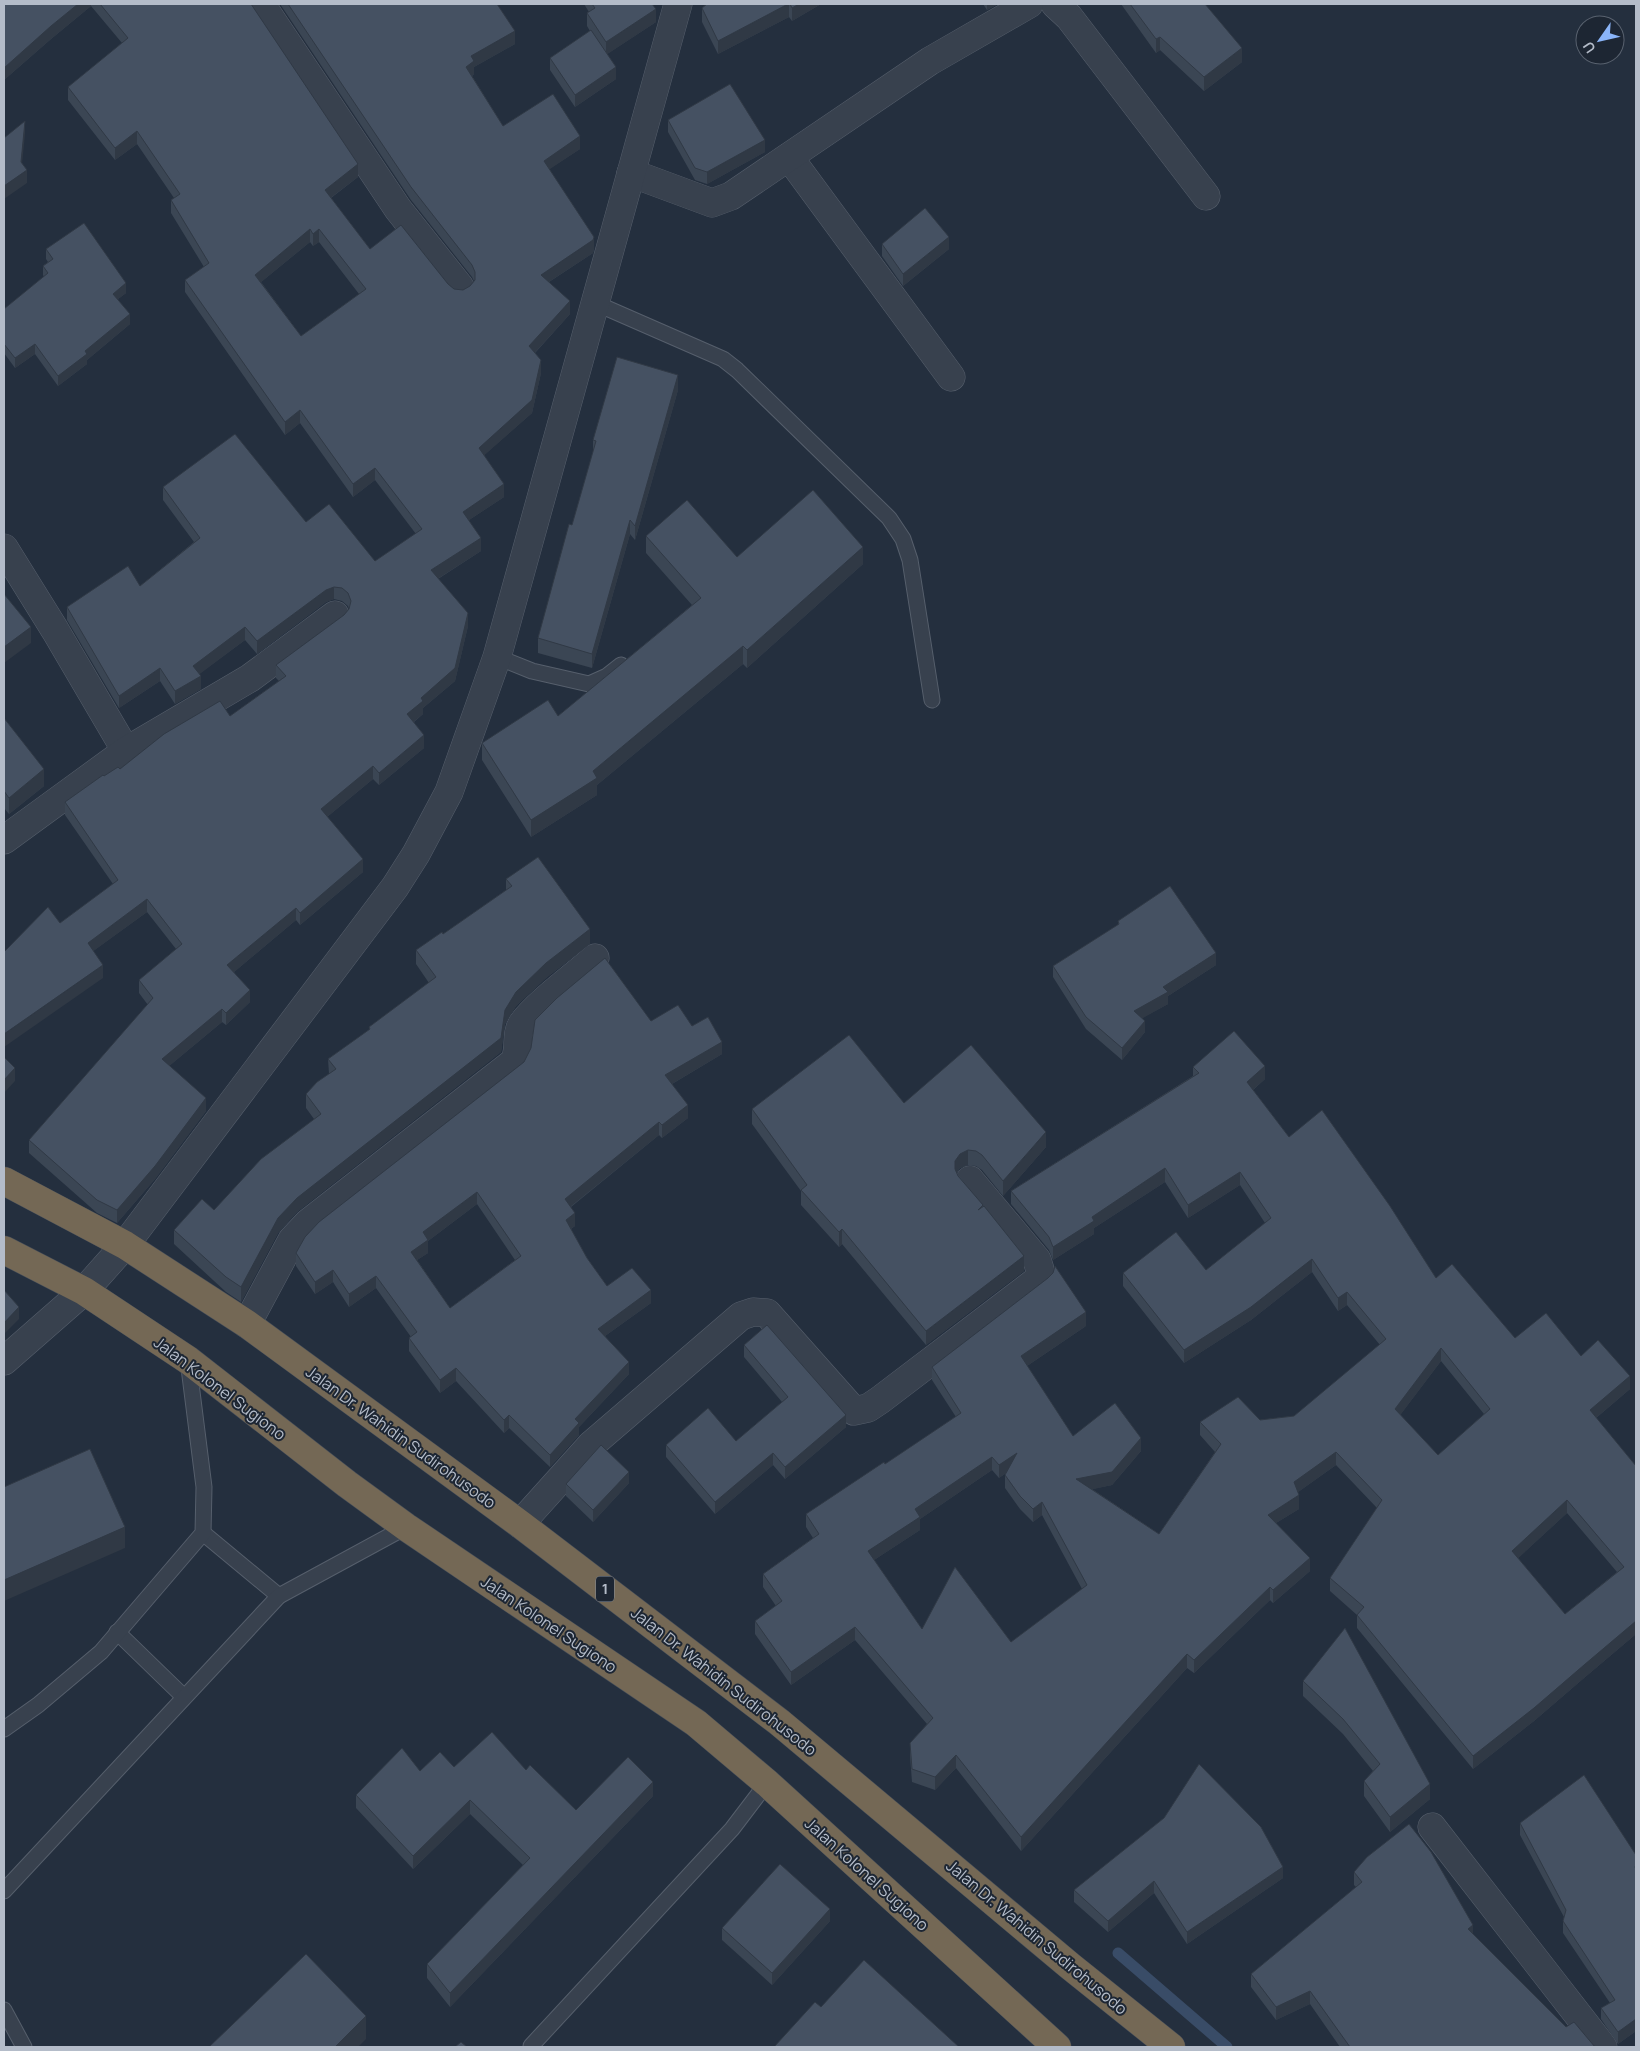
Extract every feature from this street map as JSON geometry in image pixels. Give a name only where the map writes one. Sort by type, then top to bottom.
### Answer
[{"type":"highway","name":"Jalan Dr. Wahidin Sudirohusodo","points":[[4,1181],[125,1245],[247,1324],[520,1524],[779,1722],[1070,1966],[1171,2047]]},
{"type":"highway","name":"Jalan Kolonel Sugiono","points":[[4,1250],[84,1292],[188,1360],[346,1484],[406,1527],[696,1723],[767,1783],[1057,2047]]},
{"type":"street","points":[[261,4],[398,208],[460,287]]},
{"type":"street","points":[[4,1361],[84,1292],[125,1245],[396,887],[416,854],[448,792],[504,659],[602,306],[642,178],[678,4]]},
{"type":"street","points":[[642,178],[712,204],[731,196],[930,61],[1029,4]]},
{"type":"street","points":[[1055,4],[1069,17],[1206,196]]},
{"type":"street","points":[[789,157],[951,377]]},
{"type":"street","points":[[4,548],[56,630],[126,751]]},
{"type":"street","points":[[4,840],[126,751],[250,678],[335,615]]},
{"type":"street","points":[[247,1324],[292,1240],[308,1222],[514,1062],[519,1054],[518,1041],[522,1025],[595,958]]},
{"type":"street","points":[[520,1524],[591,1445],[741,1316],[753,1312],[767,1313],[854,1410],[868,1408],[880,1400],[1032,1285],[1039,1279],[1040,1270],[1037,1260],[970,1180]]},
{"type":"street","points":[[1432,1827],[1604,2047]]},
{"type":"lane","points":[[602,306],[723,359],[737,370],[888,518],[903,539],[910,560],[932,700]]},
{"type":"lane","points":[[504,659],[532,671],[588,684],[607,676],[630,657]]},
{"type":"lane","points":[[4,1729],[38,1705],[101,1652],[203,1533],[204,1487],[188,1360]]},
{"type":"lane","points":[[4,1891],[278,1596],[406,1527]]},
{"type":"lane","points":[[203,1533],[278,1596]]},
{"type":"lane","points":[[117,1632],[184,1697]]},
{"type":"lane","points":[[532,2046],[732,1829],[767,1783]]},
{"type":"lane","points":[[4,2010],[24,2047]]},
{"type":"building","points":[[4,4],[78,4],[4,68]]},
{"type":"building","points":[[100,4],[251,4],[358,164],[325,190],[370,249],[401,225],[448,284],[454,289],[463,290],[475,280],[475,272],[472,265],[411,187],[288,4],[497,4],[515,31],[471,56],[474,61],[466,67],[503,126],[553,94],[580,136],[544,161],[594,237],[593,240],[541,275],[570,301],[529,346],[541,360],[532,400],[479,448],[504,484],[463,512],[481,538],[431,570],[468,613],[455,668],[421,698],[423,701],[407,714],[424,735],[379,773],[373,766],[321,809],[363,859],[300,913],[296,908],[227,965],[250,990],[226,1013],[222,1009],[162,1059],[206,1098],[155,1166],[117,1210],[97,1200],[29,1140],[153,998],[139,980],[182,944],[147,899],[88,943],[103,965],[4,1034],[4,952],[48,907],[60,923],[118,880],[65,802],[103,775],[118,767],[120,769],[164,734],[220,701],[230,716],[286,676],[276,665],[344,615],[349,609],[351,601],[348,593],[342,588],[334,587],[326,590],[257,641],[245,627],[193,666],[201,676],[175,691],[160,668],[119,696],[67,607],[128,566],[140,586],[200,538],[163,487],[235,434],[306,522],[329,504],[375,561],[422,529],[375,468],[353,484],[300,410],[285,422],[185,280],[209,263],[171,200],[180,194],[137,131],[115,148],[68,87],[128,38]],"holes":[[[310,229],[313,234],[319,229],[366,289],[301,336],[255,275]]]},
{"type":"building","points":[[592,4],[652,4],[656,9],[606,42],[587,13],[595,8]]},
{"type":"building","points":[[707,4],[788,4],[718,41],[702,8]]},
{"type":"building","points":[[790,4],[799,4],[792,8]]},
{"type":"building","points":[[1130,4],[1205,4],[1242,48],[1204,77],[1160,37],[1156,39]]},
{"type":"building","points":[[591,30],[616,67],[575,95],[550,58]]},
{"type":"building","points":[[730,84],[765,140],[707,172],[695,168],[668,120]]},
{"type":"building","points":[[25,121],[21,162],[27,170],[4,186],[4,138]]},
{"type":"building","points":[[925,208],[949,237],[903,274],[882,244]]},
{"type":"building","points":[[84,223],[126,283],[113,294],[130,314],[85,351],[87,354],[58,376],[35,344],[15,358],[4,344],[4,309],[48,273],[43,266],[53,259],[46,249]]},
{"type":"building","points":[[617,357],[678,375],[635,526],[630,520],[592,654],[538,638],[569,524],[572,525],[596,441],[593,440]]},
{"type":"building","points":[[813,490],[863,547],[747,650],[743,646],[593,771],[597,778],[531,820],[482,743],[548,700],[558,716],[701,598],[646,536],[687,500],[737,557]]},
{"type":"building","points":[[4,594],[31,627],[4,647]]},
{"type":"building","points":[[4,718],[44,769],[9,798],[4,791]]},
{"type":"building","points":[[538,857],[590,929],[546,963],[516,992],[505,1010],[501,1038],[297,1198],[278,1218],[241,1287],[226,1277],[174,1230],[202,1199],[214,1210],[261,1159],[321,1114],[306,1094],[317,1082],[336,1069],[328,1059],[370,1029],[369,1027],[436,977],[416,950],[442,932],[443,934],[512,886],[506,879]]},
{"type":"building","points":[[1170,886],[1216,953],[1163,987],[1168,992],[1134,1011],[1145,1021],[1122,1048],[1086,1017],[1053,966],[1119,924],[1118,921]]},
{"type":"building","points":[[605,958],[651,1021],[678,1005],[692,1026],[708,1017],[722,1042],[665,1075],[688,1105],[662,1125],[659,1122],[565,1199],[575,1213],[566,1220],[587,1258],[607,1286],[632,1268],[651,1290],[598,1329],[629,1362],[575,1419],[579,1423],[550,1455],[509,1415],[504,1420],[456,1368],[440,1380],[409,1338],[417,1332],[376,1276],[349,1294],[333,1270],[315,1282],[296,1253],[305,1237],[319,1222],[524,1062],[531,1048],[535,1020],[557,998]],"holes":[[[477,1192],[521,1256],[450,1308],[411,1252],[428,1240],[423,1232]]]},
{"type":"building","points":[[1234,1031],[1265,1066],[1247,1082],[1289,1137],[1322,1110],[1390,1206],[1436,1278],[1452,1264],[1515,1338],[1546,1313],[1581,1356],[1598,1340],[1630,1376],[1590,1410],[1636,1466],[1636,1621],[1534,1708],[1473,1756],[1357,1615],[1364,1607],[1330,1578],[1382,1500],[1336,1452],[1294,1482],[1299,1495],[1268,1515],[1310,1558],[1273,1590],[1270,1587],[1194,1660],[1187,1654],[1021,1837],[956,1755],[935,1777],[912,1769],[910,1743],[933,1718],[855,1627],[791,1672],[755,1621],[782,1601],[763,1574],[819,1534],[806,1514],[961,1413],[932,1367],[1048,1278],[1053,1273],[1055,1266],[1086,1312],[1021,1356],[1073,1436],[1115,1403],[1141,1438],[1112,1472],[1076,1479],[1159,1534],[1221,1444],[1200,1422],[1238,1397],[1260,1420],[1294,1416],[1386,1339],[1347,1292],[1338,1298],[1312,1259],[1251,1307],[1184,1350],[1123,1273],[1176,1232],[1206,1270],[1271,1218],[1240,1172],[1188,1205],[1165,1168],[1092,1217],[1094,1221],[1053,1247],[1049,1237],[1011,1191],[1199,1073],[1193,1067]],"holes":[[[1441,1348],[1490,1409],[1438,1455],[1395,1409]],[[1017,1453],[1005,1475],[1020,1496],[1033,1509],[1042,1502],[1087,1585],[1011,1642],[955,1567],[922,1629],[868,1551],[920,1517],[915,1509],[992,1457],[999,1465]],[[1567,1500],[1624,1567],[1565,1614],[1512,1551]]]},
{"type":"building","points":[[849,1035],[904,1103],[971,1045],[1046,1132],[1003,1181],[982,1155],[976,1151],[968,1150],[960,1154],[955,1161],[955,1169],[958,1176],[983,1205],[978,1210],[984,1206],[1024,1256],[926,1331],[842,1229],[839,1232],[801,1190],[807,1185],[752,1109]]},
{"type":"building","points":[[4,1057],[15,1068],[4,1080]]},
{"type":"building","points":[[4,1290],[19,1307],[4,1323]]},
{"type":"building","points":[[767,1325],[846,1415],[785,1467],[773,1453],[715,1502],[666,1445],[708,1408],[736,1441],[788,1397],[744,1345]]},
{"type":"building","points":[[601,1445],[629,1472],[593,1510],[566,1484]]},
{"type":"building","points":[[90,1449],[125,1527],[4,1580],[4,1487]]},
{"type":"building","points":[[1345,1628],[1430,1784],[1390,1817],[1364,1781],[1380,1764],[1343,1719],[1303,1681]]},
{"type":"building","points":[[492,1732],[526,1770],[530,1765],[576,1810],[628,1757],[653,1782],[450,1993],[427,1964],[530,1858],[470,1800],[413,1856],[356,1795],[402,1748],[420,1771],[440,1752],[454,1767]]},
{"type":"building","points":[[1199,1764],[1261,1827],[1283,1867],[1187,1932],[1154,1881],[1108,1921],[1074,1890],[1164,1818]]},
{"type":"building","points":[[1584,1775],[1636,1855],[1636,2019],[1618,2032],[1601,2008],[1615,2000],[1563,1921],[1566,1910],[1520,1823]]},
{"type":"building","points":[[1409,1824],[1431,1852],[1473,1925],[1468,1929],[1566,2027],[1574,2022],[1595,2047],[1350,2047],[1310,1991],[1276,2007],[1251,1974],[1362,1882],[1354,1872],[1367,1857]]},
{"type":"building","points":[[780,1864],[830,1909],[772,1973],[722,1928]]},
{"type":"building","points":[[306,1954],[366,2016],[335,2047],[209,2047]]},
{"type":"building","points":[[864,1960],[959,2047],[774,2047],[815,2002],[821,2007]]},
{"type":"building","points":[[461,2042],[467,2047],[455,2047]]},
{"type":"waterway","points":[[1118,1953],[1227,2047]]}]
